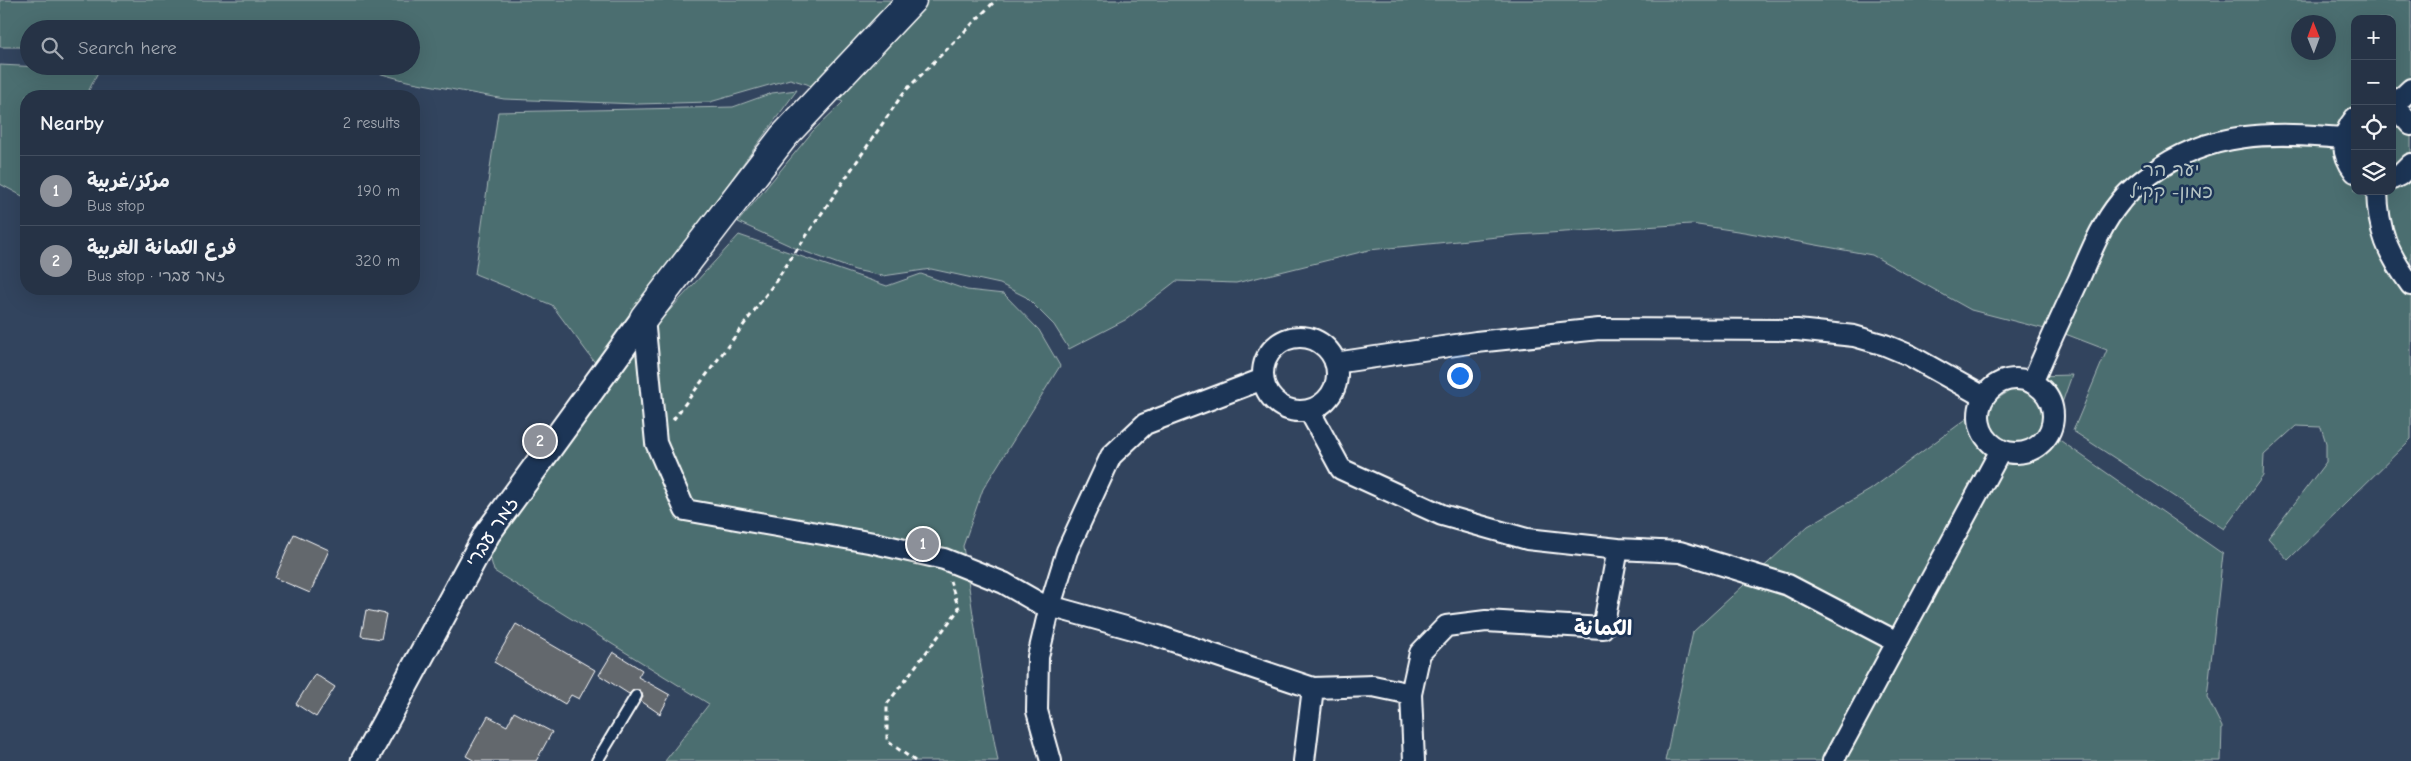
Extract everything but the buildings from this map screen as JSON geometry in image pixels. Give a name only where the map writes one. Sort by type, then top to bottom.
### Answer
[{"type":"main road","points":[[644,318],[784,136],[912,0]]},
{"type":"street","points":[[2395,105],[2411,89]]},
{"type":"street","points":[[2396,111],[2411,125]]},
{"type":"street","points":[[2351,123],[2344,138],[2343,150],[2351,167]]},
{"type":"street","points":[[2032,383],[2100,231],[2120,201],[2163,164],[2196,148],[2225,139],[2293,133],[2344,138]]},
{"type":"street","points":[[2396,178],[2400,176],[2411,164]]},
{"type":"street","points":[[2377,195],[2378,214],[2384,241],[2395,263],[2411,285]]},
{"type":"street","points":[[644,318],[656,443],[686,510],[874,543],[944,559],[1004,583],[1039,603],[1158,636],[1313,688],[1373,686],[1411,694]]},
{"type":"street","name":"זמר עברי","points":[[364,761],[487,534],[644,318]]},
{"type":"street","points":[[1335,363],[1476,342],[1599,329],[1797,330],[1854,336],[1885,345],[1909,355],[1984,397]]},
{"type":"street","points":[[1298,336],[1310,338],[1321,343],[1329,351],[1335,363],[1337,374],[1335,386],[1329,396],[1309,410],[1285,407],[1274,401],[1267,391],[1263,379],[1263,367],[1275,345],[1286,339],[1298,336]]},
{"type":"street","points":[[1052,761],[1037,711],[1038,656],[1050,606],[1067,551],[1111,456],[1145,424],[1263,379]]},
{"type":"street","points":[[2014,379],[2032,383],[2046,394],[2052,404],[2054,416],[2046,439],[2037,447],[2026,452],[2014,453],[2001,450],[1991,443],[1983,433],[1979,422],[1980,409],[1984,397],[1992,388],[2003,381],[2014,379]]},
{"type":"street","points":[[1309,410],[1341,469],[1442,515],[1527,539],[1618,549],[1680,552],[1788,585],[1897,642]]},
{"type":"street","points":[[1833,761],[2001,450]]},
{"type":"street","points":[[1414,761],[1411,694],[1420,653],[1446,626],[1486,621],[1539,622],[1603,628],[1618,549]]},
{"type":"street","points":[[1304,761],[1313,688]]},
{"type":"lane","points":[[597,761],[636,696]]},
{"type":"path","points":[[656,443],[771,288],[904,92],[996,0]]},
{"type":"path","points":[[915,761],[887,741],[887,704],[959,609],[944,559]]},
{"type":"green space","name":"יער הר כמון- קק\"ל","points":[[0,0],[2411,0],[2411,439],[2288,560],[2268,538],[2326,462],[2326,443],[2321,427],[2296,426],[2264,455],[2263,476],[2224,529],[2073,431],[2107,350],[2068,335],[1971,310],[1872,255],[1691,224],[1517,235],[1369,250],[1236,283],[1176,281],[1127,319],[1069,349],[1054,325],[1026,297],[1000,284],[931,269],[883,276],[855,270],[795,248],[738,222],[813,131],[843,102],[807,84],[790,79],[710,102],[638,104],[504,99],[407,81],[385,75],[420,75],[420,20],[20,20],[20,47],[0,47]]},
{"type":"green space","points":[[0,65],[20,66],[20,75],[96,75],[89,90],[20,90],[20,195],[0,184]]},
{"type":"green space","points":[[797,90],[596,364],[552,305],[475,274],[498,112],[733,107],[772,93]]},
{"type":"green space","points":[[739,235],[887,286],[921,274],[967,290],[1004,294],[1039,330],[1060,366],[983,489],[963,546],[981,669],[998,761],[665,761],[709,704],[494,571],[489,553],[636,347]]},
{"type":"green space","points":[[2072,375],[2051,434],[2223,554],[2207,697],[2222,727],[2221,761],[1665,761],[1693,632],[1808,526],[1870,490],[1969,417],[2033,376]]},
{"type":"place","name":"فرع الكمانة الغربية","points":[[540,441]]},
{"type":"place","name":"مركز/غربية","points":[[923,544]]},
{"type":"district","name":"الكمانة","points":[[1603,628]]}]
